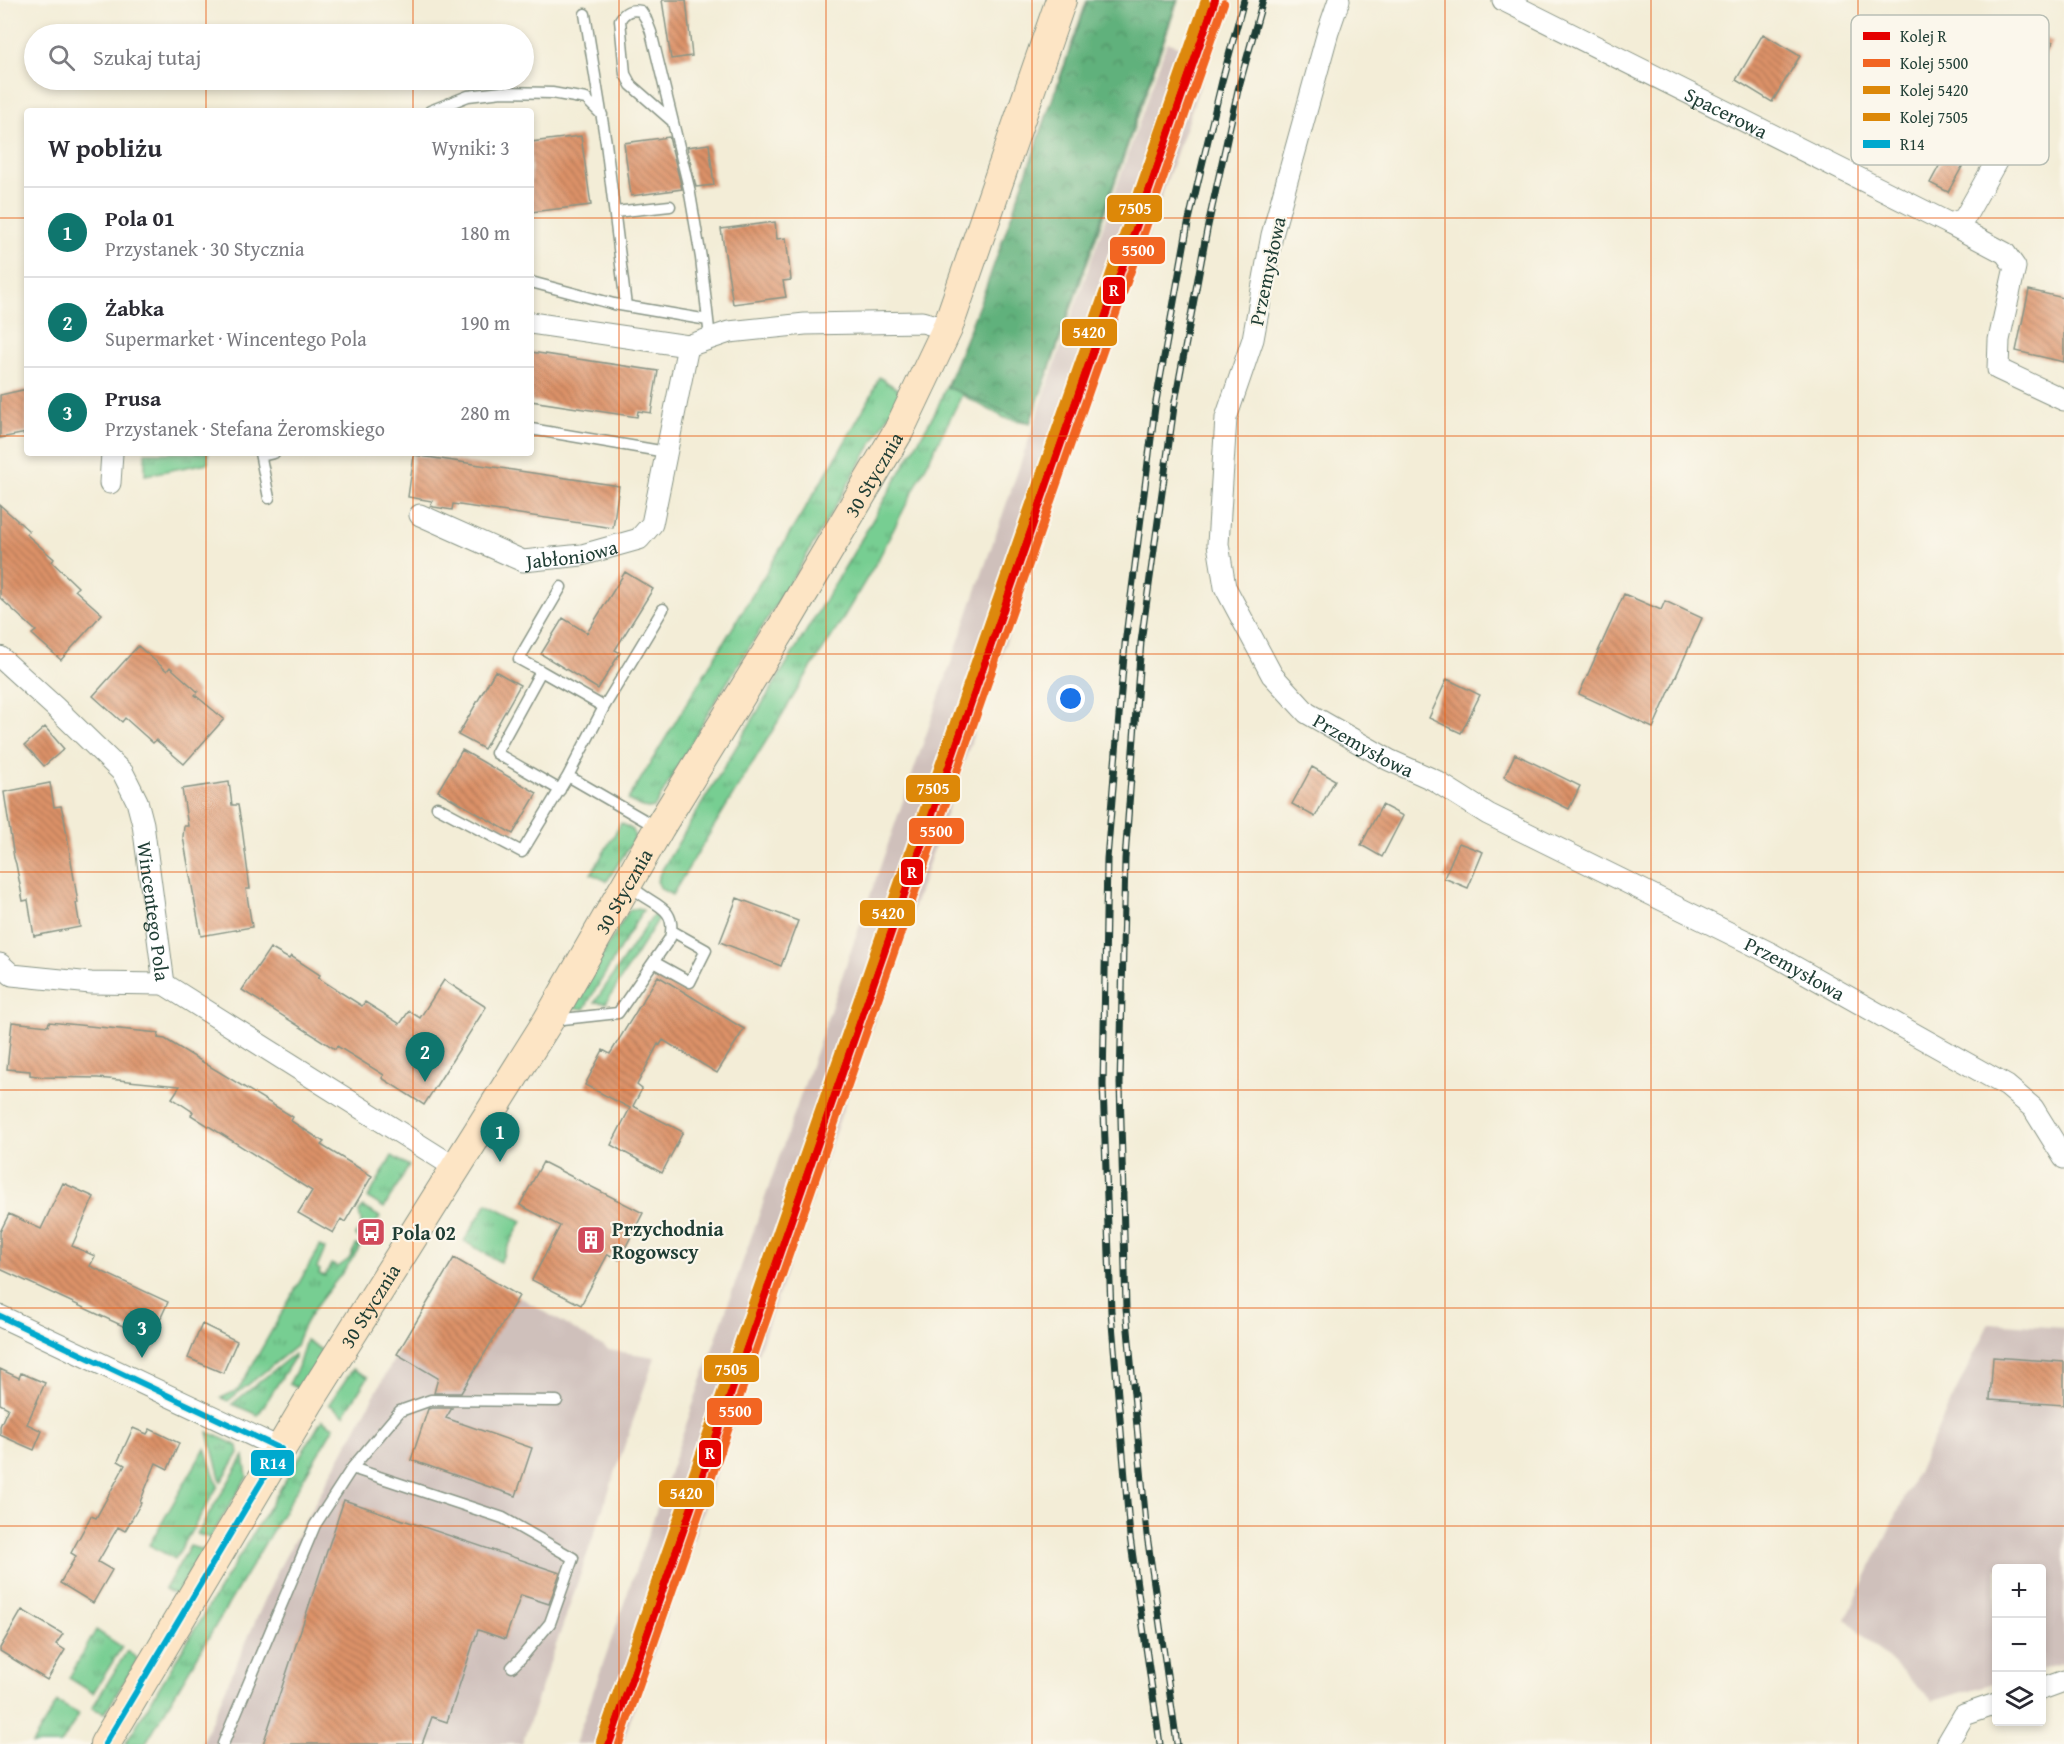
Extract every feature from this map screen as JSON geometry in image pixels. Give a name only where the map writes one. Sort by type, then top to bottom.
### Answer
[{"type":"street","name":"30 Stycznia","points":[[105,1744],[281,1449],[548,1021],[659,828],[874,475],[899,430],[947,328],[1061,0]]},
{"type":"street","name":"Przemysłowa","points":[[1339,0],[1325,42],[1272,235],[1253,339],[1226,418],[1218,544],[1226,588],[1272,675],[1307,713],[1389,760],[1434,780],[1488,814],[1770,953],[2007,1086],[2033,1108],[2064,1158]]},
{"type":"street","name":"Spacerowa","points":[[1503,0],[2005,253],[2015,267],[1999,340],[1998,369],[2064,400]]},
{"type":"street","points":[[1950,224],[1964,219],[1994,165]]},
{"type":"street","points":[[534,322],[688,346],[709,329],[729,332],[805,324],[922,322],[947,328]]},
{"type":"street","name":"Jabłoniowa","points":[[420,515],[523,561],[582,555],[639,539],[652,524],[688,346]]},
{"type":"street","points":[[110,483],[112,456]]},
{"type":"street","name":"Wincentego Pola","points":[[0,657],[56,707],[123,773],[137,801],[143,824],[164,984],[456,1168]]},
{"type":"street","points":[[0,964],[12,975],[91,983],[164,984]]},
{"type":"street","points":[[0,1316],[281,1449]]},
{"type":"street","points":[[2046,1688],[2064,1681]]},
{"type":"street","points":[[1947,1744],[1964,1715],[1992,1705]]},
{"type":"lane","points":[[534,283],[709,329],[701,258],[680,147],[671,120],[646,18],[641,11],[628,11],[620,20],[625,74],[631,85],[671,120]]},
{"type":"lane","points":[[585,14],[602,115],[626,306]]},
{"type":"lane","points":[[436,108],[468,96],[512,92],[552,93],[586,99],[602,115]]},
{"type":"lane","points":[[615,212],[670,206]]},
{"type":"lane","points":[[534,430],[666,452]]},
{"type":"lane","points":[[261,456],[269,498]]},
{"type":"lane","points":[[561,587],[519,658],[604,707]]},
{"type":"lane","points":[[437,807],[522,852],[568,776],[604,707],[663,609]]},
{"type":"lane","points":[[541,671],[496,753],[560,790]]},
{"type":"lane","points":[[568,776],[659,828]]},
{"type":"lane","points":[[548,1021],[618,1013],[670,938],[671,917],[666,910],[639,894],[628,882]]},
{"type":"lane","points":[[654,962],[690,981],[706,950],[672,931]]},
{"type":"lane","points":[[223,1744],[315,1525],[352,1468],[400,1411],[430,1400],[557,1401]]},
{"type":"lane","points":[[352,1468],[503,1518],[573,1558],[550,1623],[512,1667]]},
{"type":"shaded area","points":[[1167,42],[1210,57],[622,1744],[575,1744]]},
{"type":"shaded area","points":[[454,1258],[609,1350],[655,1357],[522,1744],[201,1744],[278,1570],[397,1354]]},
{"type":"shaded area","points":[[1989,1323],[2064,1328],[2064,1662],[2046,1668],[2046,1564],[1992,1564],[1992,1683],[1933,1701],[1846,1619]]},
{"type":"green space","points":[[1087,0],[1178,0],[1030,423],[1005,418],[962,395],[879,558],[672,895],[661,889],[657,881],[660,873],[851,557],[936,411],[985,292]]},
{"type":"green space","points":[[1088,0],[1177,0],[1030,423],[947,387],[986,287]]},
{"type":"green space","points":[[879,377],[902,392],[801,565],[713,705],[654,808],[644,807],[628,800],[838,454],[872,394]]},
{"type":"green space","points":[[145,456],[208,456],[208,463],[145,475]]},
{"type":"green space","points":[[621,823],[633,830],[635,838],[607,881],[591,874]]},
{"type":"green space","points":[[639,908],[643,910],[584,1009],[570,1007],[629,910]]},
{"type":"green space","points":[[653,915],[659,918],[606,1003],[595,1002]]},
{"type":"green space","points":[[392,1156],[409,1166],[384,1208],[368,1198]]},
{"type":"green space","points":[[487,1203],[522,1221],[500,1262],[464,1241]]},
{"type":"green space","points":[[363,1207],[380,1217],[364,1242],[355,1235],[362,1226],[359,1212]]},
{"type":"green space","points":[[356,1245],[360,1246],[344,1271],[316,1306],[296,1346],[228,1401],[221,1398],[238,1390],[320,1246],[325,1249],[317,1268],[320,1270],[319,1274],[325,1276],[331,1264],[338,1267],[349,1259]]},
{"type":"green space","points":[[306,1340],[323,1351],[301,1390],[289,1384],[298,1367]]},
{"type":"green space","points":[[294,1354],[294,1358],[258,1415],[232,1404]]},
{"type":"green space","points":[[353,1369],[368,1377],[344,1415],[329,1404]]},
{"type":"green space","points":[[322,1420],[334,1427],[145,1744],[125,1744]]},
{"type":"green space","points":[[208,1432],[238,1446],[239,1453],[221,1482]]},
{"type":"green space","points":[[205,1448],[218,1486],[175,1559],[149,1545]]},
{"type":"green space","points":[[244,1456],[247,1477],[210,1538],[197,1534]]},
{"type":"green space","points":[[190,1546],[203,1550],[176,1595],[165,1589]]},
{"type":"green space","points":[[96,1630],[122,1647],[93,1693],[69,1678]]},
{"type":"green space","points":[[127,1651],[138,1659],[105,1713],[92,1708]]},
{"type":"green space","points":[[57,1702],[79,1714],[61,1744],[32,1744]]},
{"type":"building","points":[[662,0],[686,0],[692,56],[671,59]]},
{"type":"building","points":[[1763,34],[1800,56],[1772,102],[1736,80]]},
{"type":"building","points":[[581,136],[591,205],[534,212],[534,142]]},
{"type":"building","points":[[669,137],[682,189],[631,196],[624,143]]},
{"type":"building","points":[[709,144],[714,185],[696,187],[687,147]]},
{"type":"building","points":[[1940,165],[1963,165],[1948,192],[1930,183]]},
{"type":"building","points":[[775,222],[777,239],[786,238],[791,280],[783,281],[786,297],[733,304],[721,229]]},
{"type":"building","points":[[2029,290],[2064,298],[2064,362],[2016,351]]},
{"type":"building","points":[[534,352],[658,371],[651,413],[638,411],[637,417],[534,401]]},
{"type":"building","points":[[24,390],[24,434],[0,438],[0,395]]},
{"type":"building","points":[[414,456],[619,486],[613,528],[453,504],[452,510],[431,506],[432,501],[408,497]]},
{"type":"building","points":[[0,505],[29,531],[26,534],[54,559],[52,562],[78,587],[75,590],[102,614],[61,660],[32,634],[36,631],[0,598]]},
{"type":"building","points":[[625,572],[653,589],[615,650],[620,653],[598,689],[541,654],[563,618],[587,633]]},
{"type":"building","points":[[1624,594],[1661,610],[1665,601],[1702,618],[1653,728],[1579,694]]},
{"type":"building","points":[[138,646],[167,671],[170,667],[198,692],[195,695],[224,719],[184,764],[156,740],[153,743],[125,718],[122,722],[93,696]]},
{"type":"building","points":[[495,671],[520,685],[484,749],[458,735]]},
{"type":"building","points":[[1447,679],[1480,695],[1461,733],[1429,718]]},
{"type":"building","points":[[45,727],[64,749],[44,766],[25,745]]},
{"type":"building","points":[[462,750],[537,793],[513,834],[438,791]]},
{"type":"building","points":[[1515,754],[1580,786],[1569,809],[1504,777]]},
{"type":"building","points":[[1312,767],[1335,780],[1315,817],[1292,804]]},
{"type":"building","points":[[229,782],[232,805],[238,805],[242,828],[250,889],[246,889],[252,927],[201,936],[183,837],[184,826],[188,826],[182,789]]},
{"type":"building","points":[[50,783],[54,807],[61,806],[64,818],[80,927],[34,936],[28,900],[23,901],[14,858],[4,792]]},
{"type":"building","points":[[1382,805],[1403,816],[1382,857],[1361,845]]},
{"type":"building","points":[[1459,843],[1483,852],[1468,888],[1444,878]]},
{"type":"building","points":[[737,898],[798,921],[781,966],[720,942]]},
{"type":"building","points":[[270,948],[289,959],[291,956],[320,975],[318,978],[362,1006],[365,1002],[400,1024],[409,1011],[420,1018],[444,980],[486,1007],[424,1105],[382,1078],[384,1075],[337,1046],[335,1049],[242,990]]},
{"type":"building","points":[[658,976],[744,1029],[717,1073],[663,1040],[660,1045],[658,1044],[637,1085],[642,1089],[633,1106],[683,1132],[662,1173],[611,1145],[630,1108],[585,1085],[603,1050],[610,1054]]},
{"type":"building","points":[[12,1022],[48,1026],[49,1022],[159,1033],[158,1038],[165,1039],[293,1117],[291,1121],[324,1142],[321,1145],[372,1176],[345,1222],[341,1219],[333,1233],[298,1213],[312,1191],[191,1115],[193,1112],[172,1098],[180,1086],[98,1078],[44,1077],[30,1075],[30,1071],[7,1069]]},
{"type":"building","name":"Przychodnia Rogowscy","points":[[543,1162],[643,1213],[619,1260],[608,1254],[581,1305],[532,1280],[560,1226],[520,1205]]},
{"type":"building","points":[[63,1183],[94,1197],[72,1246],[95,1256],[90,1266],[168,1302],[151,1339],[0,1269],[0,1232],[9,1214],[41,1229]]},
{"type":"building","points":[[454,1258],[519,1296],[461,1393],[434,1393],[438,1378],[397,1354]]},
{"type":"building","points":[[202,1324],[237,1341],[223,1373],[188,1358]]},
{"type":"building","points":[[1993,1357],[2064,1362],[2064,1405],[1990,1400]]},
{"type":"building","points":[[0,1369],[19,1378],[21,1373],[45,1383],[27,1424],[42,1431],[34,1450],[0,1435],[0,1426],[8,1408],[0,1404]]},
{"type":"building","points":[[452,1408],[446,1418],[532,1448],[516,1496],[411,1460],[428,1409]]},
{"type":"building","points":[[133,1428],[147,1434],[150,1429],[179,1443],[168,1469],[156,1463],[141,1503],[125,1531],[118,1527],[98,1562],[112,1570],[93,1603],[60,1583],[76,1556],[71,1553],[91,1516],[96,1518],[125,1465],[118,1461]]},
{"type":"building","points":[[344,1500],[560,1573],[549,1604],[521,1595],[505,1639],[478,1630],[447,1722],[432,1717],[422,1744],[263,1744]]},
{"type":"building","points":[[22,1610],[63,1634],[56,1644],[65,1650],[47,1680],[0,1651]]},
{"type":"railway","points":[[1160,1744],[1130,1537],[1111,1312],[1103,1085],[1107,859],[1125,644],[1155,407],[1188,224],[1244,0]]},
{"type":"railway","points":[[1177,1744],[1147,1535],[1126,1308],[1120,1084],[1125,859],[1141,642],[1174,407],[1207,230],[1238,90],[1263,0]]},
{"type":"rail line","name":"5420","points":[[600,1741],[1205,0]]},
{"type":"rail line","name":"R","points":[[609,1744],[1215,0]]},
{"type":"rail line","name":"7505","points":[[601,1744],[1206,3]]},
{"type":"rail line","name":"5500","points":[[619,1744],[1224,3]]},
{"type":"transit line","name":"R14","points":[[0,1316],[281,1449],[105,1744]]},
{"type":"place","name":"Żabka","points":[[425,1082]]},
{"type":"place","name":"Pola 01","points":[[500,1162]]},
{"type":"place","name":"Pola 02","points":[[371,1232]]},
{"type":"place","name":"Przychodnia Rogowscy","points":[[591,1240]]},
{"type":"place","name":"Prusa","points":[[142,1358]]}]
